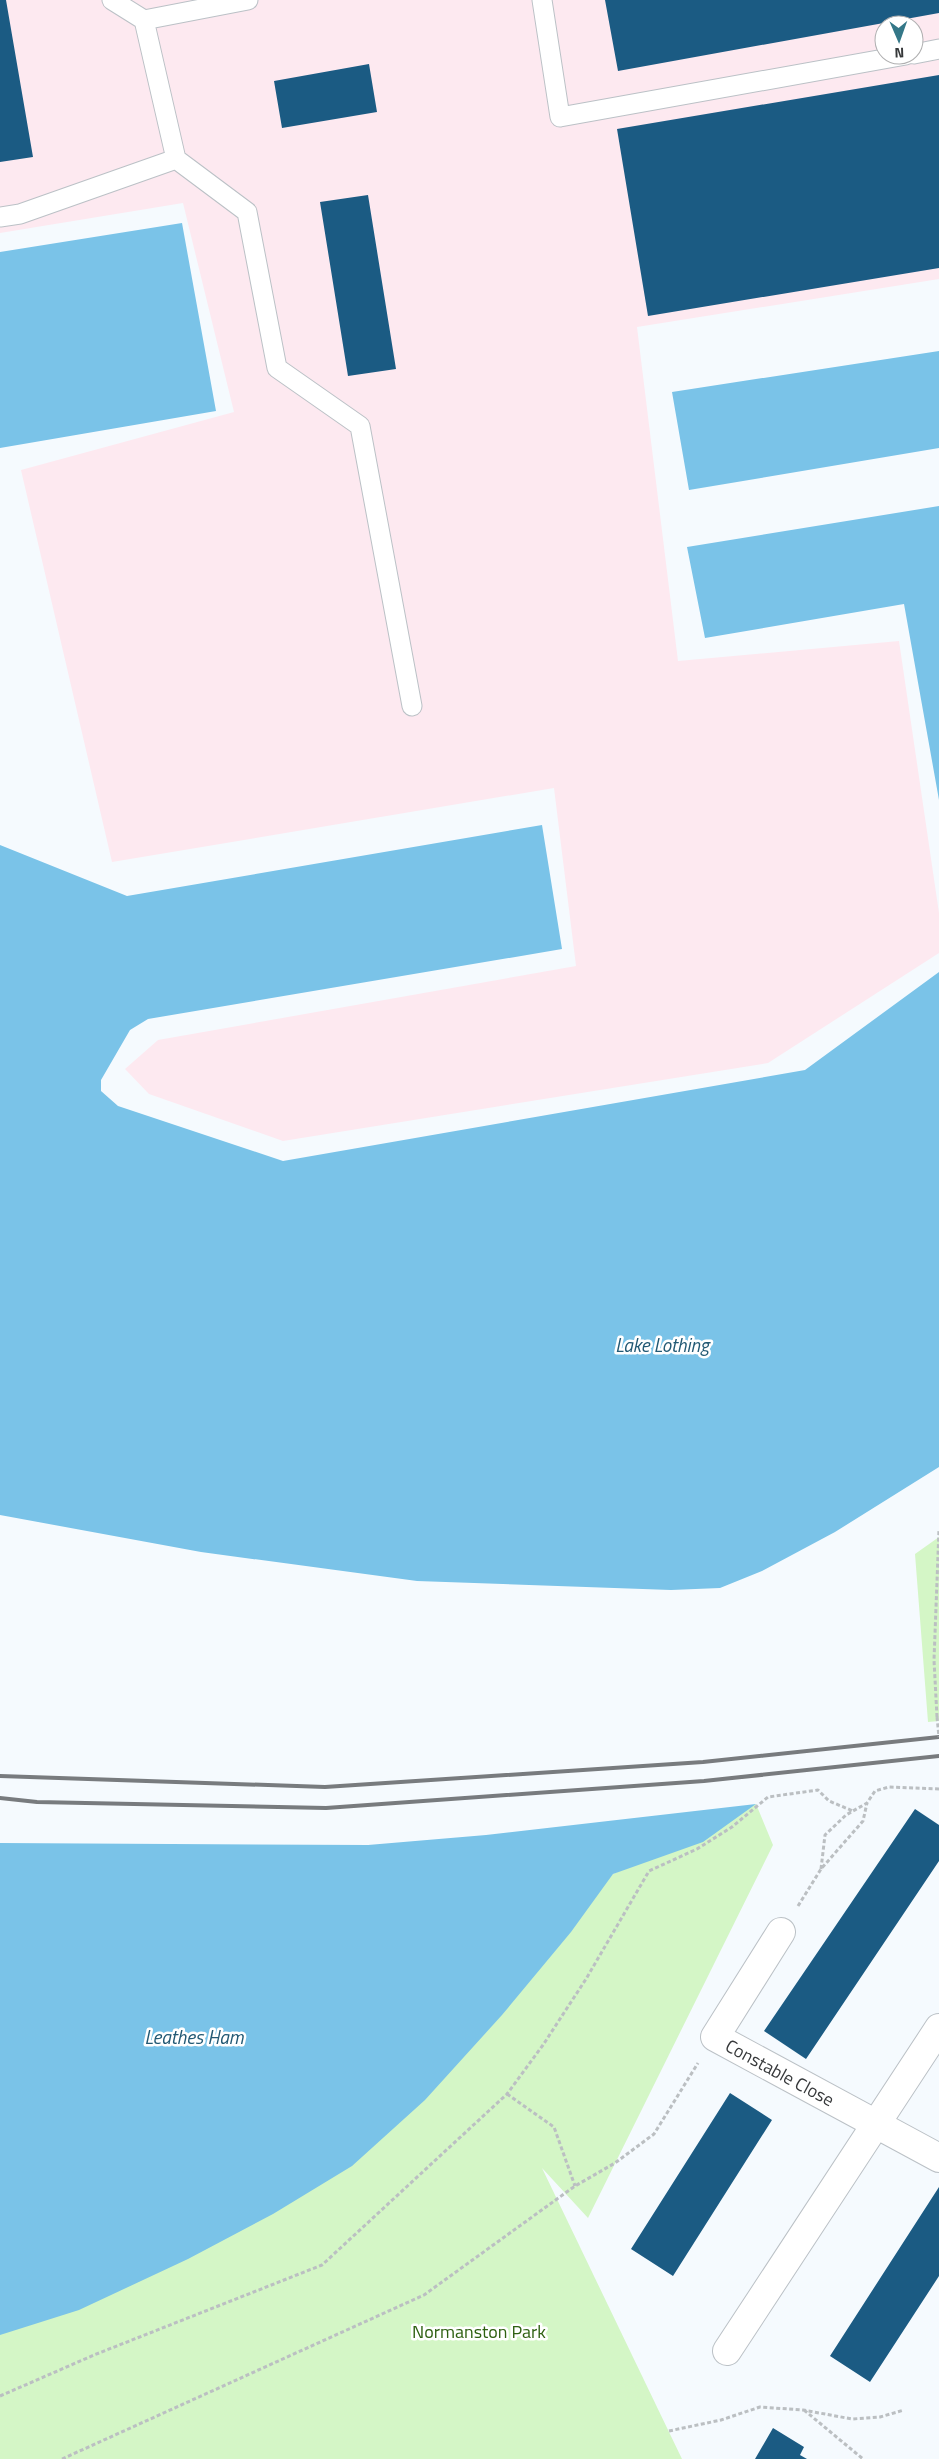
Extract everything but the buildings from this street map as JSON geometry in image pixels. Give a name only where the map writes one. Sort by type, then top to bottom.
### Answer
[{"type":"street","name":"Constable Close","points":[[781,1932],[715,2037],[939,2158]]},
{"type":"street","points":[[727,2351],[939,2028]]},
{"type":"lane","points":[[112,0],[144,20],[248,0]]},
{"type":"lane","points":[[542,0],[560,117],[874,61]]},
{"type":"lane","points":[[144,20],[176,160],[247,212],[277,368],[360,426],[412,706]]},
{"type":"lane","points":[[924,52],[939,49]]},
{"type":"lane","points":[[0,217],[20,214],[176,160]]},
{"type":"path","points":[[939,1529],[934,1660],[939,1737]]},
{"type":"path","points":[[934,1660],[939,1661]]},
{"type":"path","points":[[821,1869],[825,1835],[853,1811],[867,1803],[876,1791],[889,1787],[939,1789]]},
{"type":"path","points":[[0,2396],[94,2355],[322,2265],[507,2094],[543,2045],[586,1978],[649,1871],[697,1849],[732,1827],[768,1797],[818,1790],[829,1801],[853,1811]]},
{"type":"path","points":[[781,1932],[821,1869],[864,1821],[867,1803]]},
{"type":"path","points":[[62,2459],[424,2295],[575,2186],[615,2164],[654,2134],[715,2037]]},
{"type":"path","points":[[507,2094],[554,2127],[575,2186]]},
{"type":"path","points":[[668,2431],[721,2420],[760,2407],[803,2410],[852,2419],[880,2417],[904,2410]]},
{"type":"path","points":[[803,2410],[863,2459]]},
{"type":"shaded area","points":[[0,0],[939,0],[939,279],[637,327],[678,661],[899,641],[939,913],[939,953],[768,1063],[283,1141],[149,1094],[125,1069],[158,1040],[576,966],[554,788],[112,862],[21,470],[234,412],[183,203],[0,233]]},
{"type":"green space","points":[[939,1537],[939,1721],[928,1722],[915,1554]]},
{"type":"green space","name":"Normanston Park","points":[[756,1804],[773,1845],[588,2218],[542,2168],[682,2459],[0,2459],[0,2331],[613,1874]]},
{"type":"water","points":[[182,223],[216,411],[0,448],[0,252]]},
{"type":"water","points":[[939,351],[939,448],[689,490],[672,392]]},
{"type":"water","points":[[939,506],[939,800],[904,604],[705,638],[687,547]]},
{"type":"water","name":"Lake Lothing","points":[[542,825],[562,949],[148,1019],[130,1030],[101,1080],[101,1091],[118,1106],[283,1161],[805,1070],[939,972],[939,1467],[835,1532],[762,1571],[720,1588],[671,1590],[417,1581],[201,1552],[0,1515],[0,845],[127,896]]},
{"type":"water","name":"Leathes Ham","points":[[756,1804],[703,1842],[613,1874],[571,1932],[502,2015],[425,2100],[352,2166],[273,2214],[188,2259],[79,2310],[0,2335],[0,1843],[368,1845],[486,1835]]},
{"type":"railway","points":[[0,1776],[325,1787],[703,1762],[939,1737]]},
{"type":"railway","points":[[0,1798],[37,1802],[326,1808],[704,1781],[939,1756]]}]
